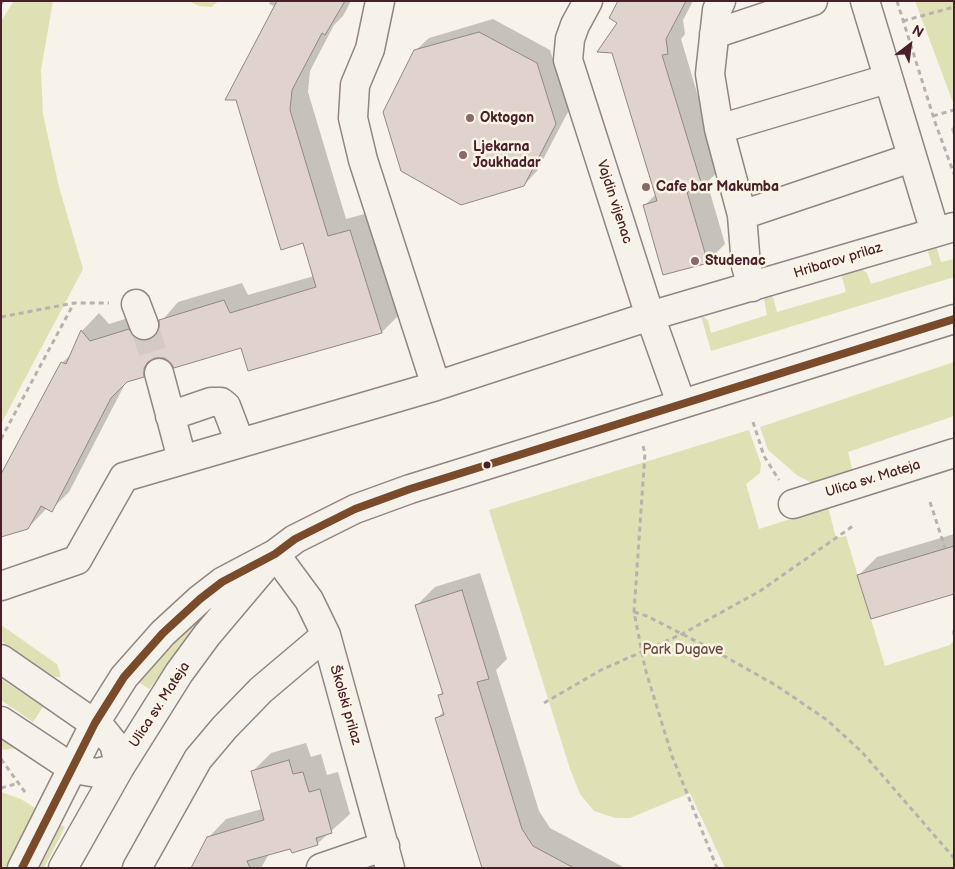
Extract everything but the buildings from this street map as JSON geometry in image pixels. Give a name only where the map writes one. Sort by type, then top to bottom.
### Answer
[{"type":"street","points":[[380,1],[370,49],[355,85],[353,118],[363,160],[436,386]]},
{"type":"street","name":"Vajdin vijenac","points":[[588,1],[570,39],[568,60],[650,316],[681,403]]},
{"type":"street","points":[[721,1],[714,34],[710,74],[719,129],[742,215],[746,266],[752,287]]},
{"type":"street","points":[[714,34],[813,1]]},
{"type":"street","points":[[865,1],[911,158],[944,229]]},
{"type":"street","points":[[719,129],[887,79]]},
{"type":"street","points":[[742,215],[911,158]]},
{"type":"street","name":"Hribarov prilaz","points":[[1,586],[77,560],[124,477],[436,386],[650,316],[944,229]]},
{"type":"street","name":"Ulica sv. Mateja","points":[[22,868],[94,723],[124,677],[169,628],[200,598],[222,582],[275,554],[296,539],[355,509],[419,486],[954,319]]},
{"type":"street","points":[[159,373],[182,459]]},
{"type":"street","points":[[170,416],[211,402],[221,402],[226,406],[240,442]]},
{"type":"street","name":"Ulica sv. Mateja","points":[[793,504],[954,454]]},
{"type":"street","name":"Ulica sv. Mateja","points":[[63,868],[120,767],[179,673],[207,635],[275,554]]},
{"type":"street","name":"Školski prilaz","points":[[275,554],[310,600],[326,635],[388,857]]},
{"type":"street","points":[[137,868],[198,759],[225,727],[261,690],[326,635]]},
{"type":"street","points":[[1,659],[94,723],[114,744],[120,767],[97,773],[72,767],[1,721]]},
{"type":"street","points":[[321,868],[388,857]]},
{"type":"path","points":[[897,1],[933,116],[954,174]]},
{"type":"path","points":[[904,21],[954,7]]},
{"type":"path","points":[[933,116],[954,110]]},
{"type":"path","points":[[1,439],[74,303]]},
{"type":"path","points":[[1,317],[74,303],[105,305],[131,310]]},
{"type":"path","points":[[753,422],[764,456],[793,504]]},
{"type":"path","points":[[646,453],[634,612],[645,668],[672,756],[717,868]]},
{"type":"path","points":[[930,502],[946,548]]},
{"type":"path","points":[[544,703],[600,670],[682,634],[760,591],[853,526]]},
{"type":"path","points":[[634,612],[647,616],[682,634],[777,686],[827,720],[862,752],[954,858]]},
{"type":"path","points":[[954,630],[954,637]]},
{"type":"path","points":[[1,759],[29,798]]},
{"type":"path","points":[[1,788],[19,783]]},
{"type":"green space","points":[[14,1],[53,1],[41,70],[43,114],[59,187],[83,269],[1,424],[1,21]]},
{"type":"green space","points":[[189,1],[219,1],[211,7],[199,6]]},
{"type":"green space","points":[[915,1],[954,1],[954,105]]},
{"type":"green space","points":[[936,246],[941,262],[954,259],[954,277],[711,351],[701,316],[708,320],[711,333],[767,315],[764,299],[770,294],[773,297],[777,312],[846,292],[842,277],[845,273],[859,268],[867,273],[871,284],[932,265],[927,248]]},
{"type":"green space","points":[[954,362],[954,416],[848,452],[853,472],[813,483],[798,476],[768,450],[760,427]]},
{"type":"green space","name":"Park Dugave","points":[[749,430],[761,464],[760,473],[746,484],[759,529],[828,507],[836,538],[846,536],[885,666],[950,645],[954,640],[954,868],[725,868],[690,793],[630,818],[615,818],[594,811],[580,794],[570,769],[489,510]]},
{"type":"green space","points":[[248,573],[188,638],[149,689],[137,681],[173,640]]},
{"type":"green space","points":[[1,625],[57,664],[61,677],[55,677],[48,673],[1,641]]},
{"type":"green space","points":[[1,679],[43,707],[33,722],[1,700]]},
{"type":"green space","points":[[1,737],[8,741],[16,748],[1,750]]},
{"type":"green space","points":[[1,792],[21,799],[38,810],[12,868],[1,868]]},
{"type":"green space","points":[[57,823],[65,827],[44,868],[34,868]]},
{"type":"tunnel","points":[[144,325],[159,373]]},
{"type":"transit line","points":[[22,868],[95,723],[124,677],[163,633],[200,599],[222,582],[275,554],[295,539],[355,509],[410,489],[954,319]]},
{"type":"place","name":"Oktogon","points":[[470,118]]},
{"type":"place","name":"Ljekarna Joukhadar","points":[[463,155]]},
{"type":"place","name":"Cafe bar Makumba","points":[[646,187]]},
{"type":"place","name":"Studenac","points":[[695,261]]}]
